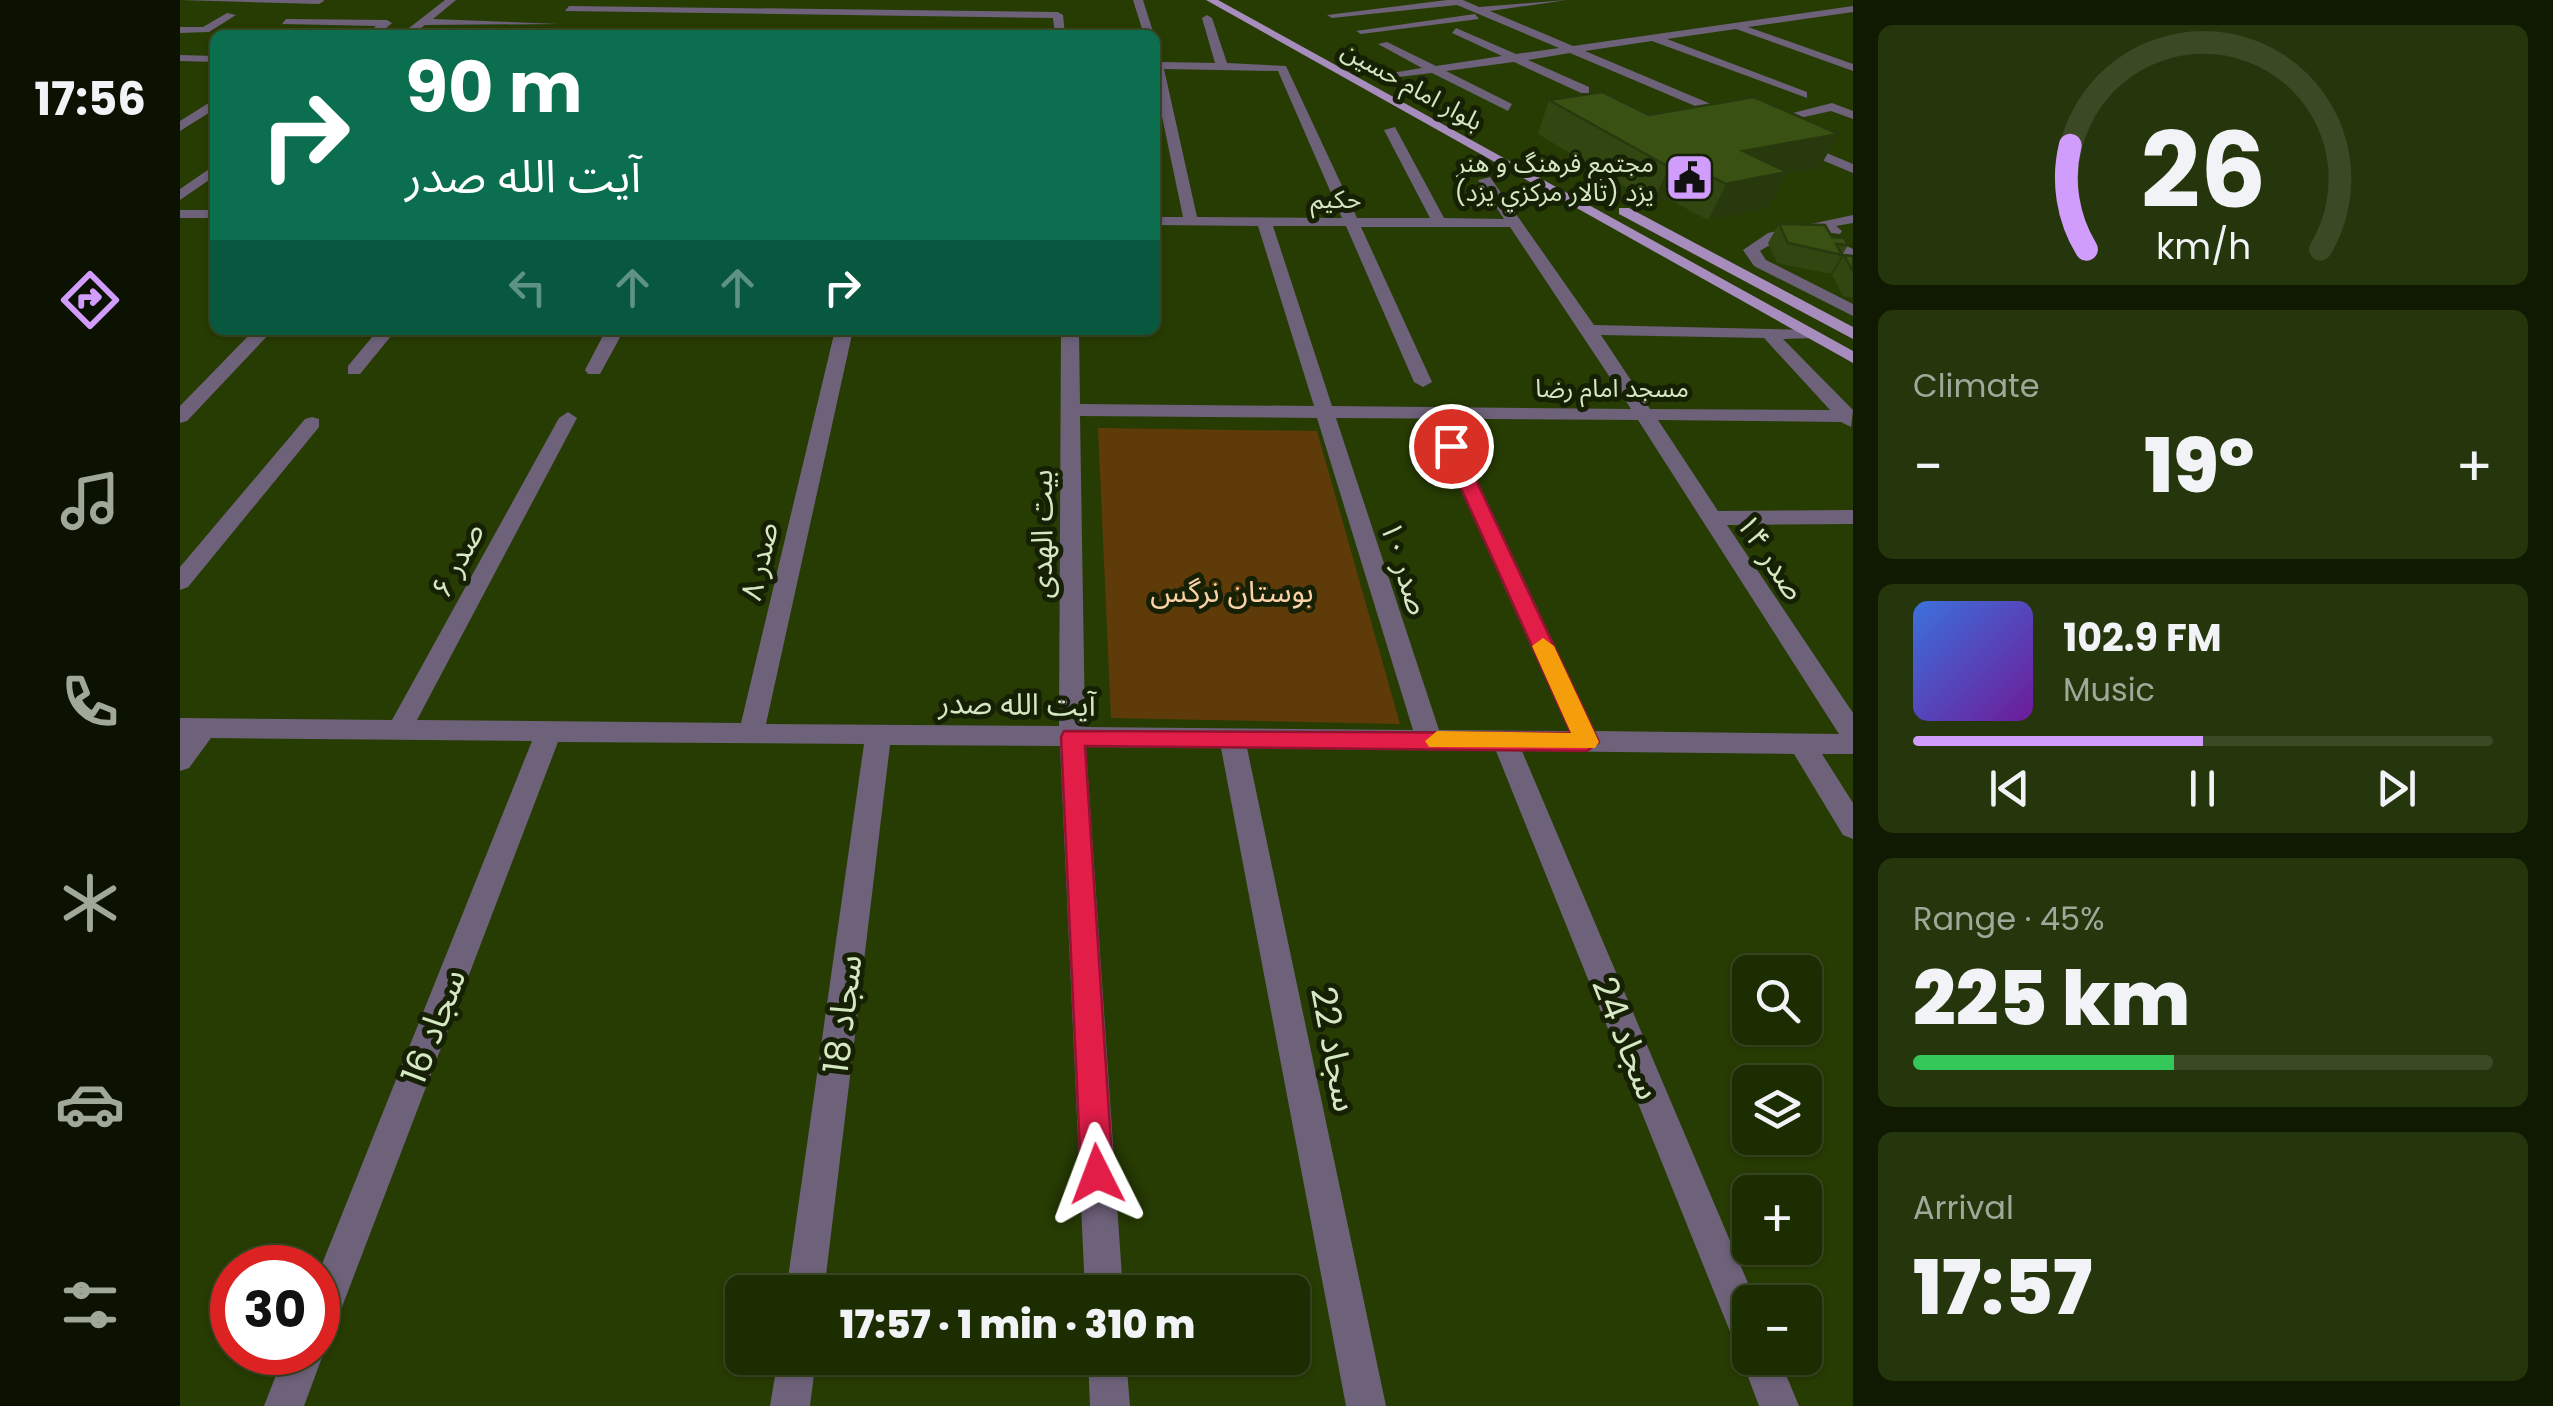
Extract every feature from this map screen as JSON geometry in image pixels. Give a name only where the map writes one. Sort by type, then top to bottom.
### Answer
[{"type":"main road","name":"بلوار امام حسین","points":[[1223,1],[1377,78],[1845,330]]},
{"type":"main road","name":"بلوار امام حسین","points":[[1223,1],[1853,358]]},
{"type":"main road","points":[[1809,334],[1845,330]]},
{"type":"street","points":[[180,0],[320,0]]},
{"type":"street","points":[[320,0],[281,25],[388,23],[378,30]]},
{"type":"street","points":[[412,30],[451,0]]},
{"type":"street","points":[[771,0],[784,12]]},
{"type":"street","points":[[978,19],[980,0]]},
{"type":"street","points":[[1138,0],[1147,30]]},
{"type":"street","points":[[1361,31],[1562,0]]},
{"type":"street","points":[[1640,0],[1652,5]]},
{"type":"street","points":[[1332,16],[1456,1],[1853,169]]},
{"type":"street","points":[[1795,2],[1853,17]]},
{"type":"street","points":[[1795,2],[1853,25]]},
{"type":"street","points":[[549,30],[573,4],[784,12],[838,18],[1058,15],[1060,30]]},
{"type":"street","points":[[355,22],[373,9]]},
{"type":"street","points":[[1377,78],[1853,9]]},
{"type":"street","points":[[698,23],[706,10]]},
{"type":"street","points":[[180,30],[205,30],[231,15]]},
{"type":"street","points":[[1207,18],[1222,67]]},
{"type":"street","points":[[422,22],[554,24]]},
{"type":"street","points":[[447,30],[456,23]]},
{"type":"street","points":[[1734,26],[1853,68]]},
{"type":"street","points":[[1456,31],[1584,90]]},
{"type":"street","points":[[1651,37],[1804,95]]},
{"type":"street","points":[[1383,44],[1508,108]]},
{"type":"street","points":[[180,58],[210,58]]},
{"type":"street","points":[[1160,62],[1282,68],[1423,382]]},
{"type":"street","points":[[1160,80],[1191,221]]},
{"type":"street","points":[[180,127],[210,106]]},
{"type":"street","points":[[1749,125],[1832,107],[1853,115]]},
{"type":"street","points":[[1390,130],[1440,222]]},
{"type":"street","points":[[180,196],[210,172]]},
{"type":"street","name":"صدر ۱۴","points":[[1484,180],[1590,330],[1853,734]]},
{"type":"street","points":[[180,211],[210,190]]},
{"type":"street","points":[[180,211],[210,214]]},
{"type":"street","points":[[1853,219],[1773,236],[1752,250],[1760,263],[1853,311]]},
{"type":"street","name":"حکیم","points":[[1160,221],[1516,222]]},
{"type":"street","name":"صدر ۱۰","points":[[1264,221],[1429,740]]},
{"type":"street","points":[[1820,224],[1853,240]]},
{"type":"street","points":[[1802,230],[1853,254]]},
{"type":"street","points":[[1590,330],[1809,334]]},
{"type":"street","points":[[1768,334],[1851,418]]},
{"type":"street","points":[[180,417],[259,335]]},
{"type":"street","points":[[354,370],[383,335]]},
{"type":"street","points":[[594,370],[612,335]]},
{"type":"street","name":"صدر ۸","points":[[751,734],[843,335]]},
{"type":"street","name":"بیت الهدی","points":[[1070,335],[1072,737],[1103,1275]]},
{"type":"street","name":"مسجد امام رضا","points":[[1071,410],[1640,412],[1851,418]]},
{"type":"street","name":"صدر ۶","points":[[400,730],[568,418]]},
{"type":"street","points":[[180,582],[312,423]]},
{"type":"street","points":[[1451,446],[1587,742]]},
{"type":"street","points":[[1710,518],[1853,517]]},
{"type":"street","points":[[180,761],[191,728]]},
{"type":"street","name":"آیت الله صدر","points":[[191,728],[1853,744]]},
{"type":"street","name":"سجاد 16","points":[[340,1264],[549,732]]},
{"type":"street","name":"سجاد 18","points":[[807,1275],[878,735]]},
{"type":"street","name":"سجاد 22","points":[[1232,738],[1363,1391]]},
{"type":"street","name":"سجاد 24","points":[[1505,741],[1732,1290]]},
{"type":"street","points":[[1802,744],[1853,828]]},
{"type":"street","points":[[284,1406],[296,1375]]},
{"type":"street","points":[[790,1406],[795,1375]]},
{"type":"street","points":[[1109,1375],[1110,1406]]},
{"type":"green space","name":"بوستان نرگس","points":[[1098,428],[1317,431],[1400,724],[1111,718]]},
{"type":"building","points":[[1602,92],[1649,115],[1754,97],[1839,134],[1743,151],[1787,172],[1726,184],[1686,164],[1669,167],[1549,100]]},
{"type":"building","points":[[1779,224],[1825,225],[1832,237],[1844,238],[1848,245],[1836,244],[1842,255],[1788,243]]},
{"type":"building","points":[[1844,255],[1853,256],[1853,272]]},
{"type":"slow traffic","points":[[1437,741],[1587,742],[1543,646]]},
{"type":"place","name":"مجتمع فرهنگ و هنر یزد (تالار مركزي یزد)","points":[[1689,177]]},
{"type":"route","points":[[1097,1174],[1072,737],[1587,742],[1451,446]]}]
